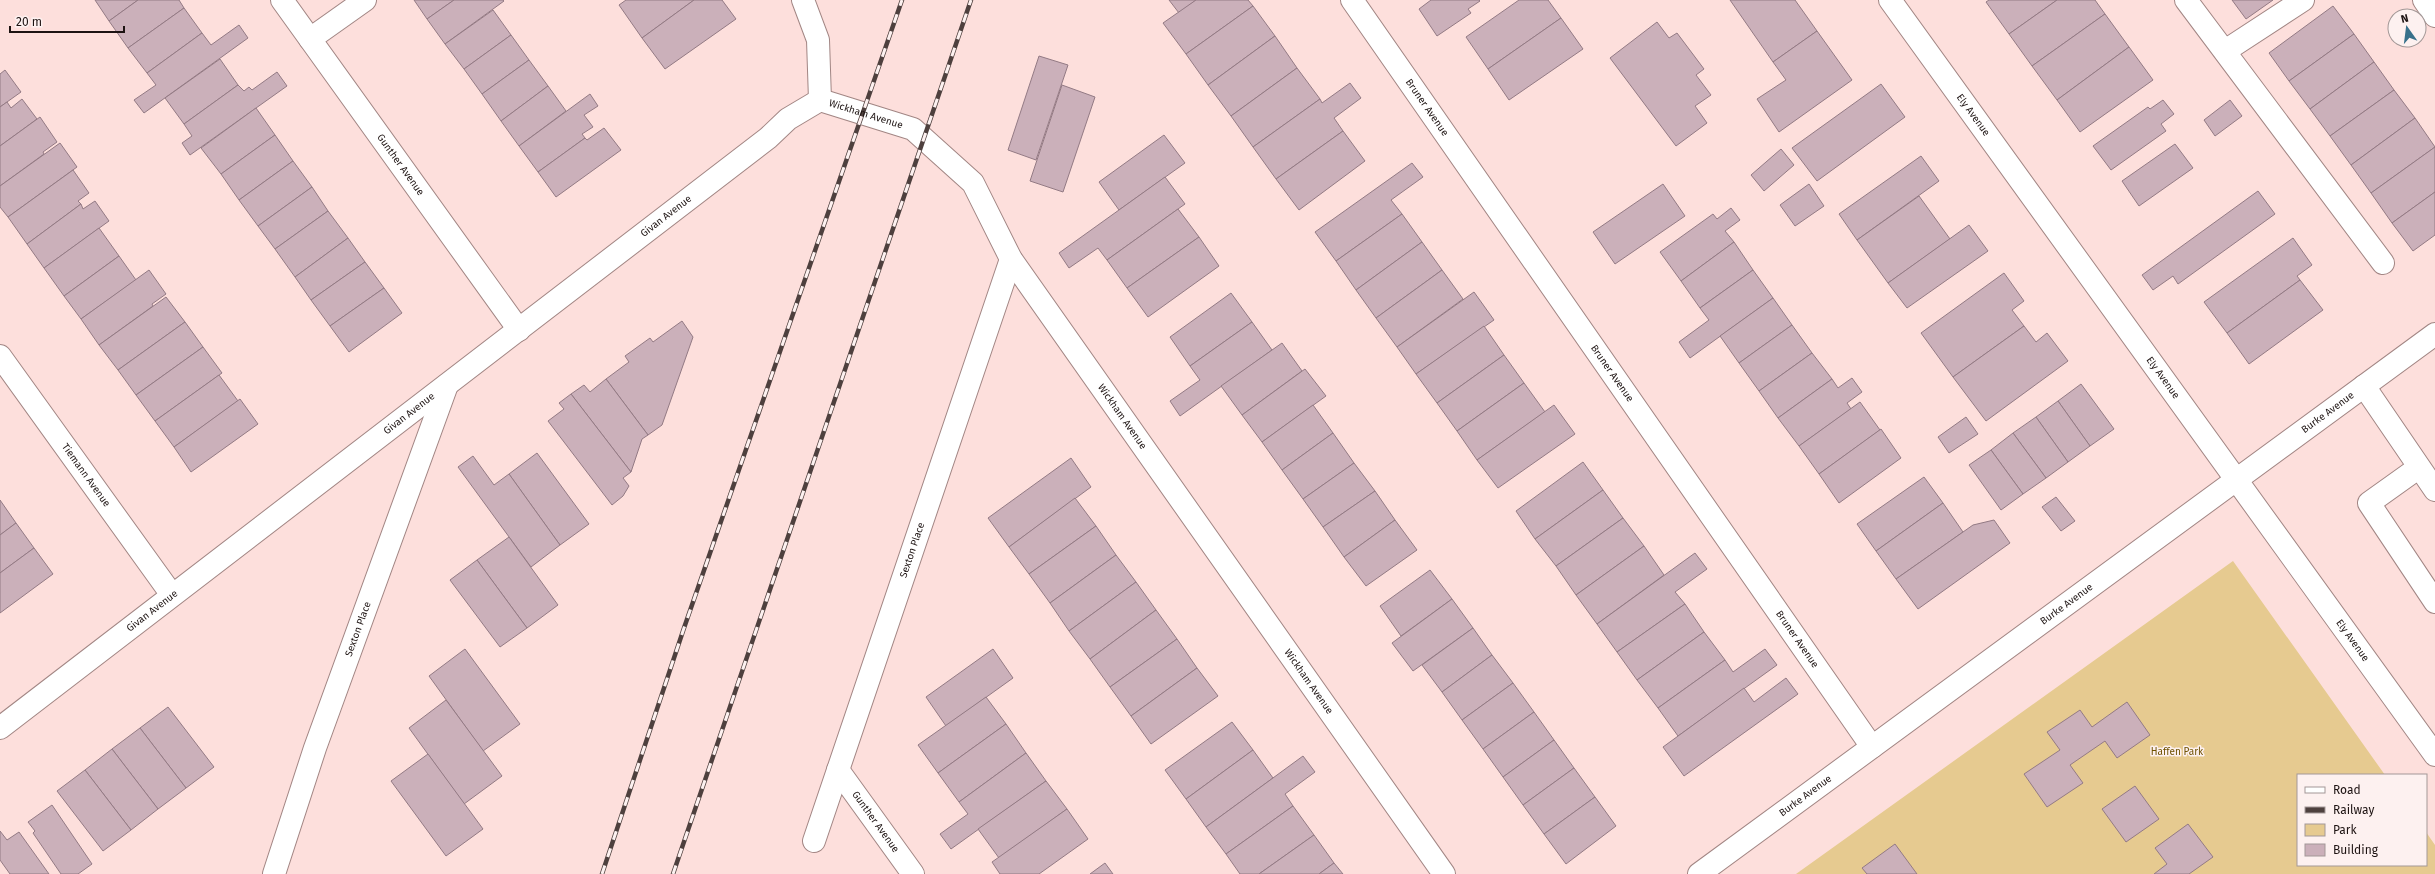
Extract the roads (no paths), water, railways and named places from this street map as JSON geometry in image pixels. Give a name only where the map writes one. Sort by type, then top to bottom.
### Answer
[{"type":"street","name":"Gunther Avenue","points":[[282,0],[519,330]]},
{"type":"street","points":[[310,39],[365,0]]},
{"type":"street","name":"Wickham Avenue","points":[[803,0],[818,40],[820,100],[913,129],[973,183],[1011,259],[1444,874]]},
{"type":"street","name":"Bruner Avenue","points":[[1352,0],[1872,747]]},
{"type":"street","name":"Ely Avenue","points":[[1890,0],[2435,755]]},
{"type":"street","points":[[2186,0],[2383,263]]},
{"type":"street","points":[[2225,52],[2303,0]]},
{"type":"street","points":[[2424,0],[2435,16]]},
{"type":"street","name":"Givan Avenue","points":[[0,728],[768,138],[788,119],[820,100]]},
{"type":"street","name":"Sexton Place","points":[[814,841],[1011,259]]},
{"type":"street","name":"Burke Avenue","points":[[1699,874],[2435,334]]},
{"type":"street","name":"Tiemann Avenue","points":[[0,356],[172,595]]},
{"type":"street","name":"Sexton Place","points":[[274,874],[315,748],[447,385]]},
{"type":"street","points":[[2364,386],[2418,468],[2435,490]]},
{"type":"street","points":[[2418,468],[2369,503],[2435,602]]},
{"type":"street","name":"Gunther Avenue","points":[[838,770],[913,874]]},
{"type":"railway","points":[[602,874],[684,628],[902,0]]},
{"type":"railway","points":[[673,874],[971,0]]},
{"type":"park label","name":"Haffen Park","points":[[2177,752]]}]
